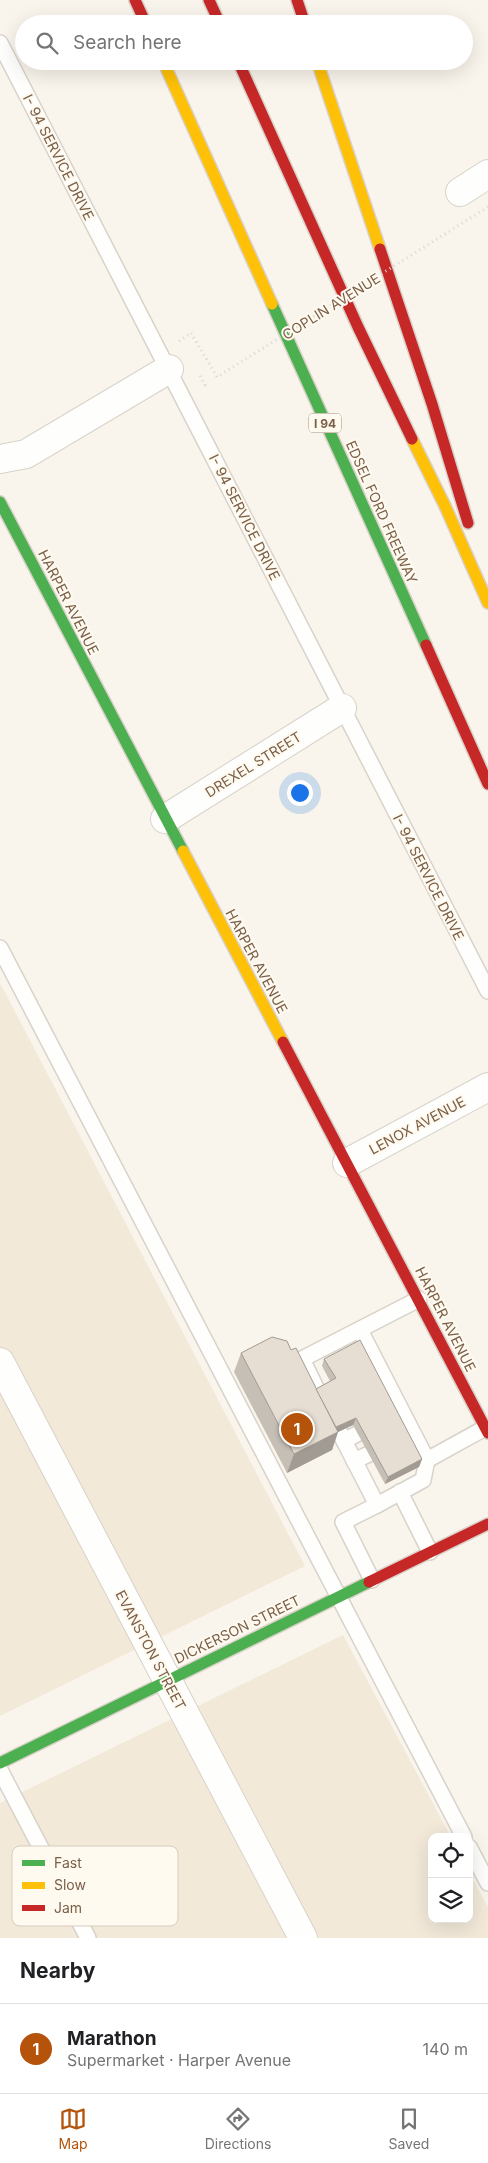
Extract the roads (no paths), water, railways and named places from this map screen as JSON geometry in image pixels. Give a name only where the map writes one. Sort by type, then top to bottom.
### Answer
[{"type":"main road","points":[[135,0],[142,15]]},
{"type":"main road","points":[[209,0],[216,15]]},
{"type":"main road","points":[[297,0],[302,15]]},
{"type":"main road","name":"EDSEL FORD FREEWAY","points":[[167,70],[488,784]]},
{"type":"main road","points":[[242,70],[358,327],[445,506],[488,603]]},
{"type":"main road","points":[[320,70],[432,404],[488,589]]},
{"type":"main road","name":"HARPER AVENUE","points":[[0,502],[487,1430]]},
{"type":"main road","name":"DICKERSON STREET","points":[[0,1762],[488,1524]]},
{"type":"street","points":[[460,192],[488,174]]},
{"type":"street","points":[[0,459],[26,454],[169,369]]},
{"type":"street","name":"DREXEL STREET","points":[[165,819],[342,708]]},
{"type":"street","name":"LENOX AVENUE","points":[[347,1163],[488,1087]]},
{"type":"street","name":"EVANSTON STREET","points":[[0,1362],[302,1938]]},
{"type":"lane","name":"I- 94 SERVICE DRIVE","points":[[0,43],[488,992]]},
{"type":"lane","points":[[0,948],[462,1833]]},
{"type":"lane","points":[[319,1394],[302,1359],[419,1299]]},
{"type":"lane","points":[[360,1330],[382,1384],[408,1434],[427,1460],[423,1480],[343,1522],[372,1580]]},
{"type":"lane","points":[[427,1460],[487,1430]]},
{"type":"lane","points":[[358,1434],[341,1436],[377,1505]]},
{"type":"lane","points":[[354,1462],[369,1454]]},
{"type":"lane","points":[[400,1492],[430,1552]]},
{"type":"lane","points":[[0,1770],[40,1846]]},
{"type":"lane","points":[[473,1854],[488,1882]]},
{"type":"lane","points":[[82,1926],[88,1938]]},
{"type":"place","name":"Marathon","points":[[297,1429]]}]
